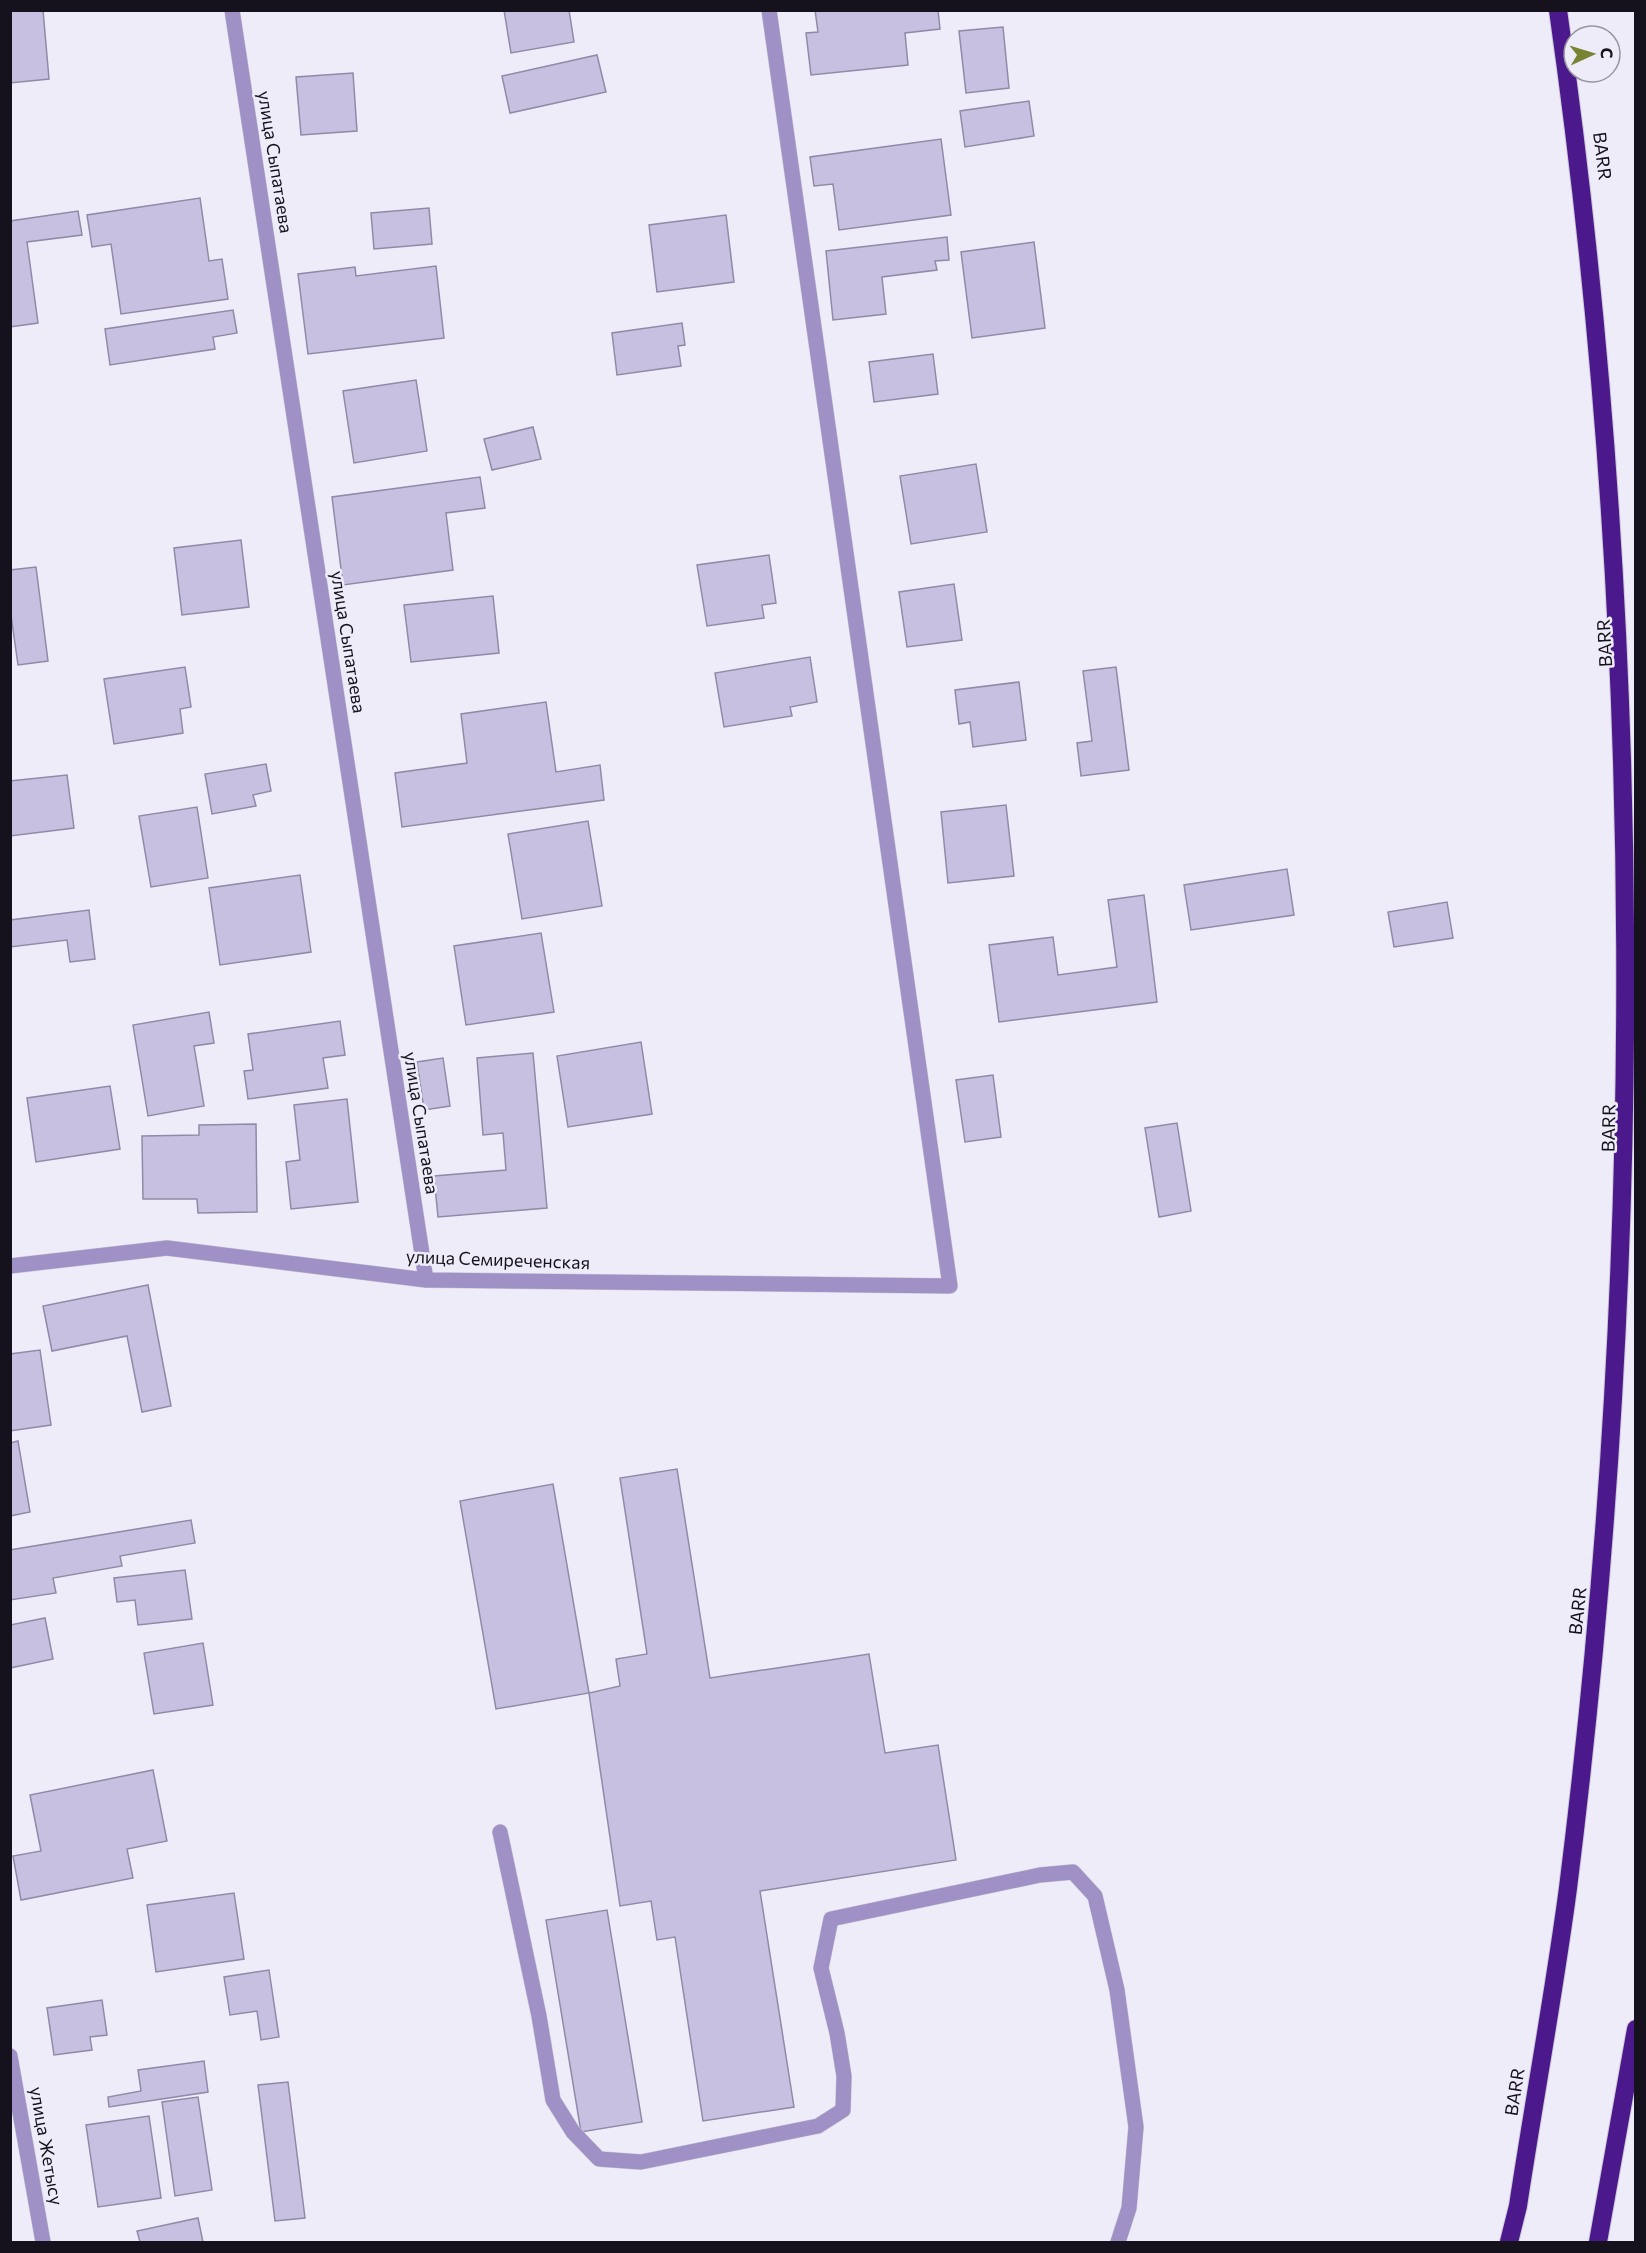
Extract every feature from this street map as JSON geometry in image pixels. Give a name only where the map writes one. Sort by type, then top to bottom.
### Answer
[{"type":"highway","name":"BARR","points":[[1509,2242],[1520,2194],[1571,1857],[1602,1590],[1628,1204],[1632,950],[1631,738],[1622,546],[1602,325],[1574,105],[1558,10]]},
{"type":"highway","points":[[1598,2242],[1635,2029]]},
{"type":"street","name":"улица Сыпатаева","points":[[232,10],[426,1280]]},
{"type":"street","name":"улица Семиреченская","points":[[10,1266],[167,1248],[426,1280],[951,1286],[769,10]]},
{"type":"street","points":[[500,1832],[539,2016],[553,2100],[573,2132],[599,2159],[641,2162],[818,2126],[843,2110],[844,2076],[837,2032],[821,1968],[831,1919],[1041,1875],[1073,1872],[1095,1896],[1117,1990],[1136,2127],[1129,2208],[1118,2242]]},
{"type":"street","name":"улица Жетысу","points":[[10,2056],[43,2242]]},
{"type":"building","points":[[10,10],[43,10],[49,79],[10,83]]},
{"type":"building","points":[[504,10],[569,10],[574,42],[511,53]]},
{"type":"building","points":[[815,10],[938,10],[940,29],[905,33],[908,65],[811,75],[806,33],[818,32]]},
{"type":"building","points":[[1003,27],[1009,88],[966,93],[959,31]]},
{"type":"building","points":[[597,55],[606,92],[510,113],[502,76]]},
{"type":"building","points":[[353,73],[357,131],[301,135],[296,77]]},
{"type":"building","points":[[1029,101],[1034,136],[965,147],[960,111]]},
{"type":"building","points":[[941,139],[951,215],[839,230],[833,184],[814,186],[810,157]]},
{"type":"building","points":[[200,198],[209,261],[222,259],[228,299],[121,314],[111,244],[92,247],[87,215]]},
{"type":"building","points":[[429,208],[432,244],[374,249],[371,213]]},
{"type":"building","points":[[78,211],[82,235],[27,242],[38,323],[10,327],[10,221]]},
{"type":"building","points":[[726,215],[734,282],[657,292],[649,225]]},
{"type":"building","points":[[947,237],[949,260],[935,261],[937,270],[882,277],[886,314],[833,320],[826,251]]},
{"type":"building","points":[[1034,242],[1045,328],[972,338],[961,252]]},
{"type":"building","points":[[436,266],[444,338],[308,354],[298,274],[355,267],[356,276]]},
{"type":"building","points":[[233,310],[237,333],[213,337],[215,349],[110,365],[105,329]]},
{"type":"building","points":[[682,323],[685,345],[678,346],[681,366],[617,375],[612,333]]},
{"type":"building","points":[[933,354],[938,394],[874,402],[869,362]]},
{"type":"building","points":[[416,380],[427,451],[354,463],[343,391]]},
{"type":"building","points":[[533,427],[541,459],[492,470],[484,439]]},
{"type":"building","points":[[976,464],[987,532],[911,544],[900,476]]},
{"type":"building","points":[[480,477],[485,508],[446,513],[453,570],[343,585],[332,497]]},
{"type":"building","points":[[241,540],[249,607],[182,615],[174,548]]},
{"type":"building","points":[[769,555],[776,603],[762,605],[764,618],[707,626],[697,565]]},
{"type":"building","points":[[36,567],[48,661],[18,665],[10,608],[10,570]]},
{"type":"building","points":[[954,584],[962,640],[907,647],[899,592]]},
{"type":"building","points":[[493,596],[499,653],[411,662],[404,605]]},
{"type":"building","points":[[810,657],[817,702],[790,707],[792,716],[724,727],[715,673]]},
{"type":"building","points":[[185,667],[191,707],[180,709],[183,733],[114,744],[104,679]]},
{"type":"building","points":[[1116,667],[1129,770],[1081,776],[1077,743],[1092,741],[1083,671]]},
{"type":"building","points":[[1019,682],[1026,740],[973,747],[970,722],[959,724],[955,690]]},
{"type":"building","points":[[546,702],[556,772],[600,765],[604,800],[402,827],[395,773],[467,763],[461,714]]},
{"type":"building","points":[[266,764],[271,791],[253,795],[256,806],[212,814],[205,774]]},
{"type":"building","points":[[67,775],[74,828],[10,836],[10,781]]},
{"type":"building","points":[[1006,805],[1014,876],[948,883],[941,812]]},
{"type":"building","points":[[197,807],[208,878],[151,887],[139,816]]},
{"type":"building","points":[[588,821],[602,906],[522,919],[508,834]]},
{"type":"building","points":[[1287,869],[1294,915],[1191,930],[1184,885]]},
{"type":"building","points":[[300,875],[311,952],[220,965],[209,888]]},
{"type":"building","points":[[1144,895],[1157,1002],[999,1022],[989,945],[1053,937],[1058,975],[1117,967],[1108,900]]},
{"type":"building","points":[[1447,902],[1453,938],[1394,947],[1388,912]]},
{"type":"building","points":[[89,910],[95,959],[70,962],[67,940],[10,947],[10,920]]},
{"type":"building","points":[[541,933],[554,1012],[466,1025],[454,946]]},
{"type":"building","points":[[209,1012],[214,1043],[194,1046],[204,1106],[148,1116],[133,1025]]},
{"type":"building","points":[[340,1021],[345,1055],[323,1058],[328,1088],[248,1099],[244,1071],[253,1070],[248,1034]]},
{"type":"building","points":[[641,1042],[652,1114],[568,1127],[557,1056]]},
{"type":"building","points":[[533,1053],[547,1208],[438,1217],[434,1176],[506,1170],[503,1133],[483,1135],[477,1058]]},
{"type":"building","points":[[443,1058],[450,1106],[424,1110],[417,1062]]},
{"type":"building","points":[[993,1075],[1001,1137],[965,1142],[956,1080]]},
{"type":"building","points":[[110,1086],[120,1149],[36,1162],[27,1098]]},
{"type":"building","points":[[347,1099],[358,1202],[291,1209],[286,1162],[300,1160],[294,1105]]},
{"type":"building","points":[[1177,1123],[1191,1211],[1159,1217],[1145,1128]]},
{"type":"building","points":[[256,1124],[257,1212],[198,1213],[197,1199],[143,1199],[142,1136],[199,1135],[199,1125]]},
{"type":"building","points":[[148,1285],[171,1406],[142,1412],[127,1336],[52,1351],[43,1306]]},
{"type":"building","points":[[40,1350],[51,1425],[10,1431],[10,1354]]},
{"type":"building","points":[[18,1441],[30,1512],[10,1516],[10,1443]]},
{"type":"building","points":[[677,1469],[710,1678],[869,1654],[885,1753],[938,1745],[956,1860],[760,1891],[794,2107],[703,2121],[675,1937],[657,1940],[651,1901],[620,1906],[589,1693],[620,1686],[616,1659],[647,1654],[620,1478]]},
{"type":"building","points":[[553,1484],[589,1693],[496,1709],[460,1501]]},
{"type":"building","points":[[191,1520],[195,1543],[120,1556],[122,1566],[53,1578],[56,1593],[10,1600],[10,1550]]},
{"type":"building","points":[[185,1570],[192,1619],[138,1625],[135,1600],[117,1602],[114,1578]]},
{"type":"building","points":[[45,1618],[53,1659],[10,1668],[10,1625]]},
{"type":"building","points":[[203,1643],[213,1705],[154,1714],[144,1653]]},
{"type":"building","points":[[153,1770],[167,1841],[127,1849],[133,1878],[21,1900],[13,1856],[41,1851],[30,1795]]},
{"type":"building","points":[[234,1893],[244,1959],[156,1972],[147,1905]]},
{"type":"building","points":[[607,1910],[642,2122],[581,2132],[546,1920]]},
{"type":"building","points":[[269,1970],[279,2037],[261,2040],[257,2011],[230,2015],[224,1977]]},
{"type":"building","points":[[102,2000],[107,2035],[90,2037],[92,2050],[54,2055],[47,2008]]},
{"type":"building","points":[[204,2061],[208,2092],[109,2107],[108,2097],[141,2091],[138,2070]]},
{"type":"building","points":[[288,2082],[305,2218],[275,2221],[258,2085]]},
{"type":"building","points":[[198,2097],[212,2190],[175,2196],[162,2102]]},
{"type":"building","points":[[149,2116],[161,2198],[98,2207],[86,2125]]},
{"type":"building","points":[[198,2218],[203,2242],[140,2242],[137,2231]]}]
